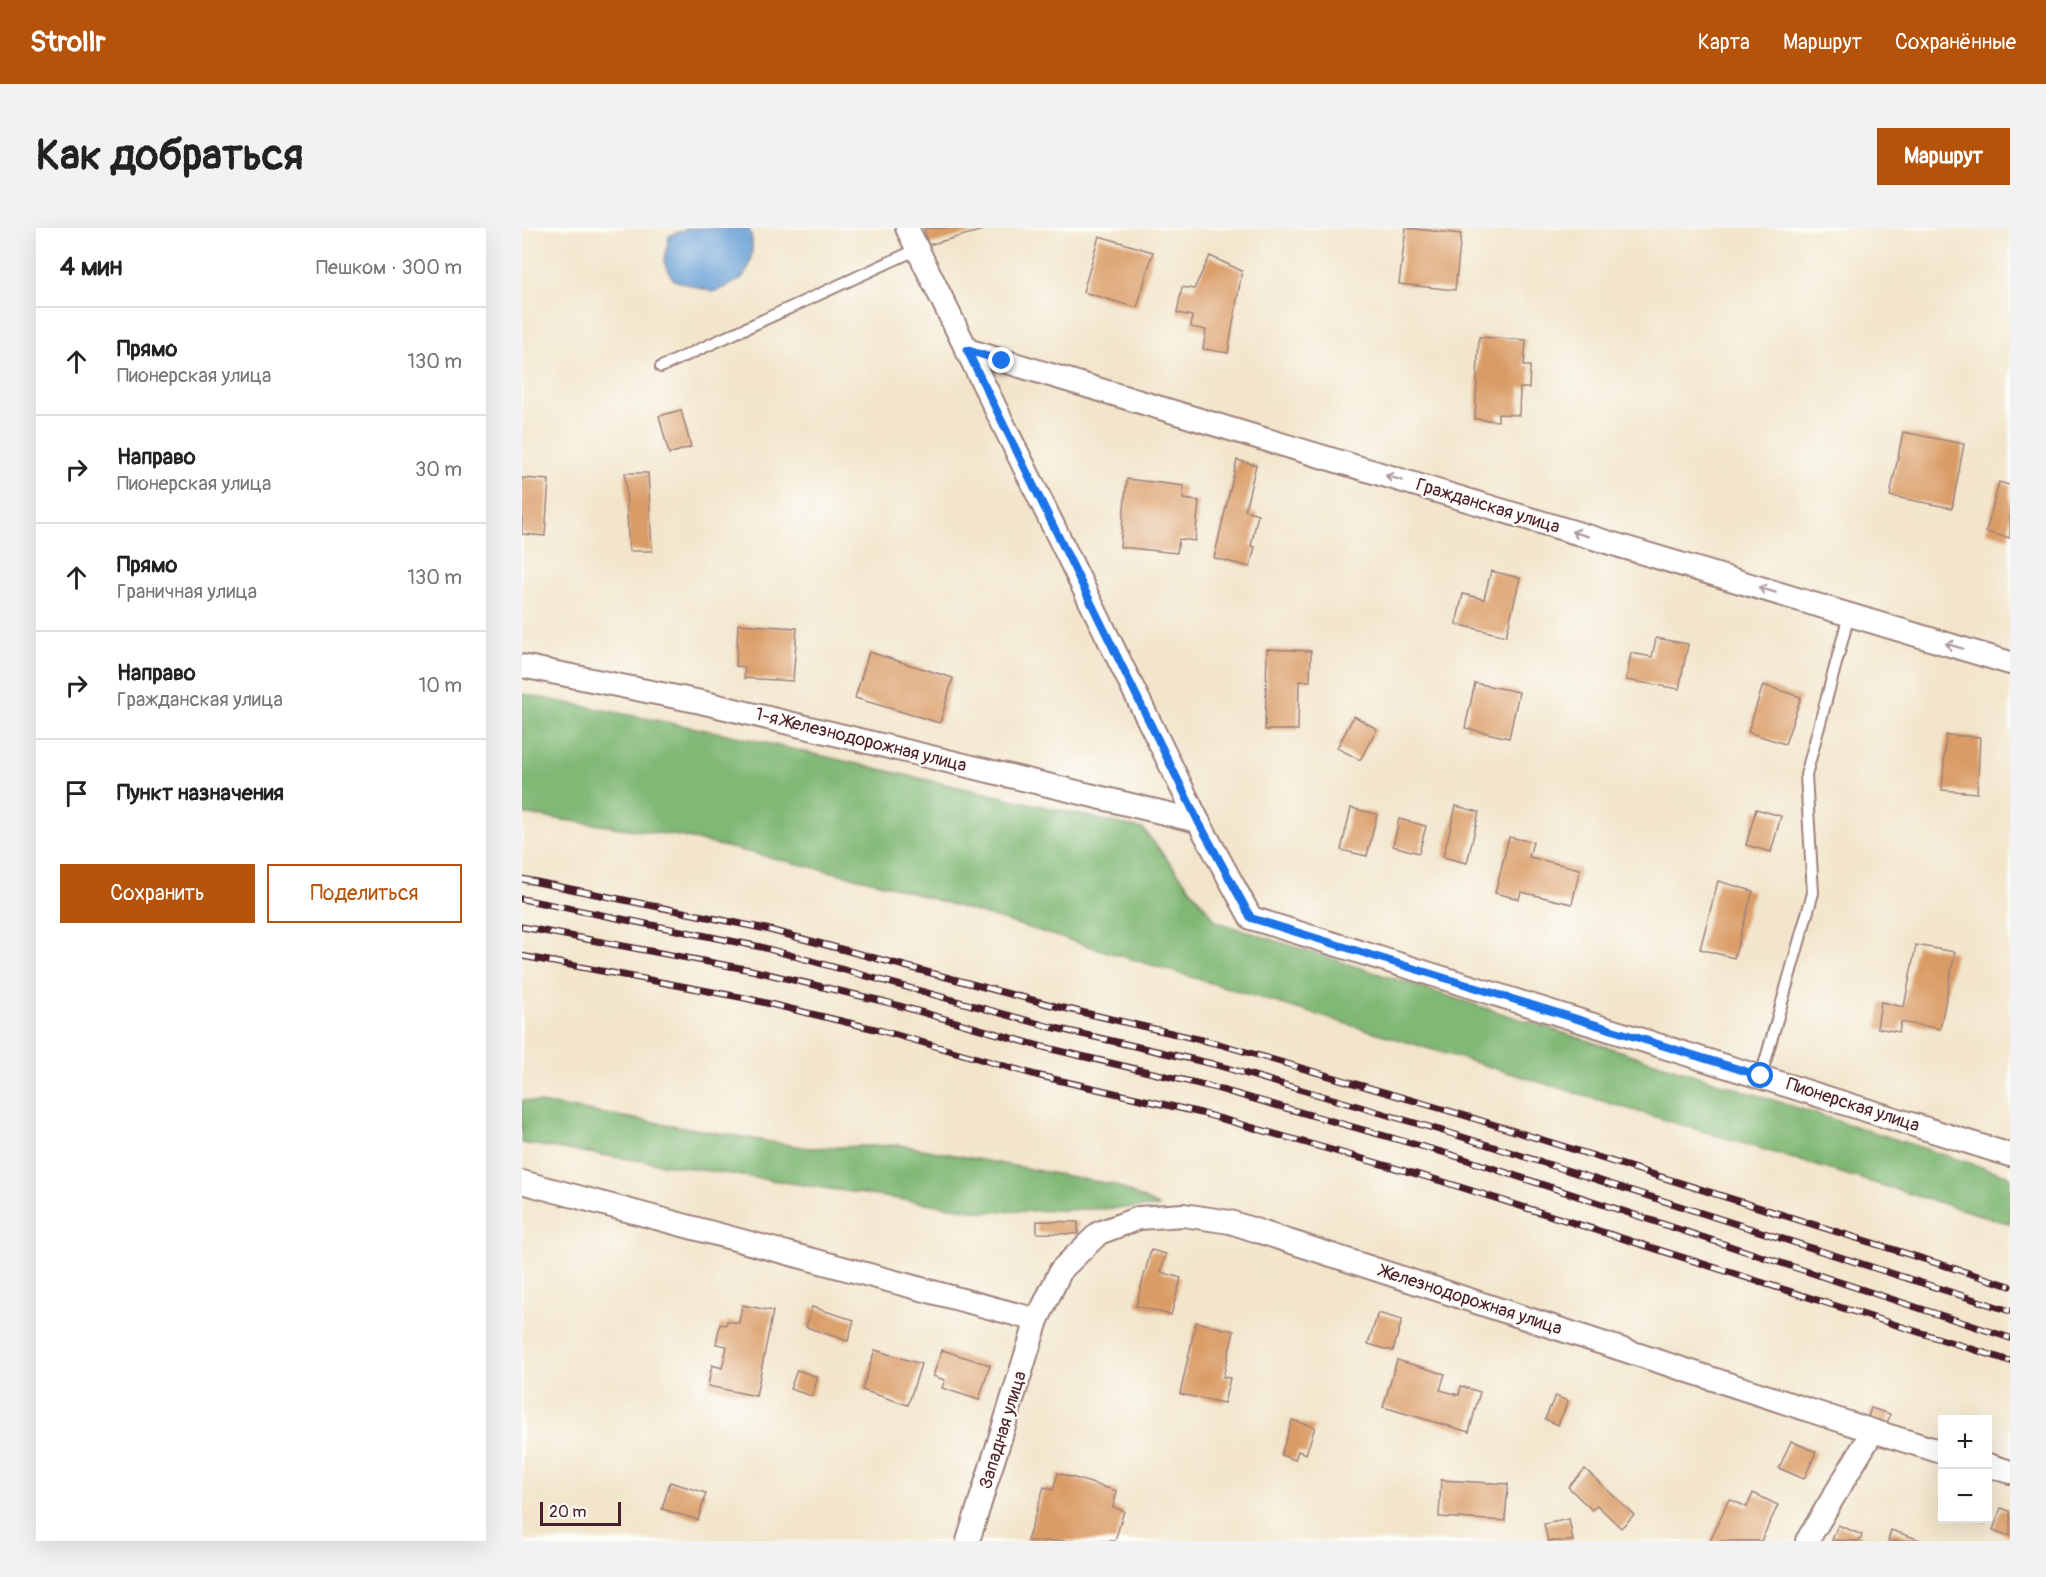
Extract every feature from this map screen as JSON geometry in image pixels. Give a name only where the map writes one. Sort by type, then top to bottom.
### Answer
[{"type":"street","name":"Пионерская улица","points":[[908,228],[1198,821],[1251,918],[2010,1155]]},
{"type":"street","name":"Гражданская улица","points":[[967,350],[2010,663]]},
{"type":"street","name":"1-я Железнодорожная улица","points":[[522,666],[701,702],[1198,821]]},
{"type":"street","points":[[522,1182],[1037,1320]]},
{"type":"street","name":"Железнодорожная улица","points":[[1037,1320],[1062,1270],[1099,1233],[1139,1218],[1183,1215],[1230,1221],[1938,1451]]},
{"type":"street","name":"Западная улица","points":[[968,1541],[1037,1320]]},
{"type":"street","points":[[1808,1541],[1873,1431]]},
{"type":"street","points":[[1992,1466],[2010,1472]]},
{"type":"lane","points":[[661,367],[918,249]]},
{"type":"lane","points":[[1761,1076],[1813,893],[1806,775],[1849,615]]},
{"type":"green space","points":[[522,694],[726,734],[1143,829],[1217,922],[2010,1176],[2010,1224],[880,883],[679,836],[522,814]]},
{"type":"green space","points":[[522,1100],[807,1148],[901,1145],[1115,1185],[1160,1207],[986,1212],[522,1143]]},
{"type":"water","points":[[689,228],[748,228],[752,248],[750,263],[743,276],[713,292],[674,280],[664,262],[669,236]]},
{"type":"building","points":[[924,228],[987,228],[987,229],[928,245]]},
{"type":"building","points":[[1406,228],[1461,234],[1455,290],[1399,284]]},
{"type":"building","points":[[1099,236],[1153,252],[1137,308],[1083,292]]},
{"type":"building","points":[[1210,256],[1242,271],[1228,353],[1203,349],[1206,330],[1191,327],[1192,316],[1177,313],[1182,287],[1194,289]]},
{"type":"building","points":[[1479,337],[1526,340],[1524,366],[1530,366],[1529,388],[1520,388],[1519,415],[1498,414],[1498,421],[1475,419]]},
{"type":"building","points":[[681,410],[691,447],[669,454],[659,416]]},
{"type":"building","points":[[1903,432],[1964,444],[1952,508],[1890,496]]},
{"type":"building","points":[[1237,460],[1256,465],[1245,510],[1258,514],[1251,546],[1255,547],[1250,567],[1214,558]]},
{"type":"building","points":[[625,473],[648,473],[652,551],[629,551]]},
{"type":"building","points":[[522,478],[549,480],[545,536],[522,534]]},
{"type":"building","points":[[1127,479],[1184,486],[1183,499],[1199,501],[1195,541],[1179,539],[1177,553],[1120,547]]},
{"type":"building","points":[[1999,482],[2010,485],[2010,538],[1986,532]]},
{"type":"building","points":[[1491,571],[1520,578],[1506,636],[1456,624],[1463,594],[1484,599]]},
{"type":"building","points":[[738,624],[797,628],[793,681],[744,678],[745,667],[736,666]]},
{"type":"building","points":[[1656,638],[1688,644],[1679,689],[1626,680],[1631,653],[1652,657]]},
{"type":"building","points":[[1267,649],[1311,651],[1310,681],[1299,681],[1298,730],[1265,730]]},
{"type":"building","points":[[869,652],[953,678],[940,723],[855,698]]},
{"type":"building","points":[[1475,683],[1519,692],[1509,738],[1465,728]]},
{"type":"building","points":[[1763,685],[1801,697],[1785,744],[1748,732]]},
{"type":"building","points":[[1354,716],[1377,729],[1360,760],[1337,748]]},
{"type":"building","points":[[1946,735],[1980,737],[1977,793],[1942,790]]},
{"type":"building","points":[[1456,806],[1479,812],[1467,863],[1443,857]]},
{"type":"building","points":[[1351,808],[1377,814],[1367,856],[1341,850]]},
{"type":"building","points":[[1756,809],[1781,816],[1771,852],[1746,845]]},
{"type":"building","points":[[1399,819],[1426,826],[1419,853],[1393,846]]},
{"type":"building","points":[[1509,837],[1533,842],[1529,857],[1580,869],[1572,904],[1521,892],[1519,899],[1495,893]]},
{"type":"building","points":[[1718,881],[1753,891],[1734,958],[1700,949]]},
{"type":"building","points":[[1916,945],[1955,952],[1940,1029],[1901,1022],[1899,1032],[1877,1028],[1881,1002],[1904,1007]]},
{"type":"building","points":[[1037,1221],[1078,1222],[1078,1234],[1037,1233]]},
{"type":"building","points":[[1151,1250],[1166,1254],[1161,1272],[1181,1278],[1171,1315],[1136,1306]]},
{"type":"building","points":[[742,1305],[773,1311],[756,1396],[708,1386],[712,1365],[722,1368],[727,1346],[716,1344],[720,1324],[726,1325],[727,1321],[739,1323]]},
{"type":"building","points":[[812,1307],[854,1320],[848,1341],[806,1327]]},
{"type":"building","points":[[1378,1313],[1402,1320],[1393,1351],[1368,1344]]},
{"type":"building","points":[[1196,1322],[1234,1331],[1223,1377],[1230,1378],[1224,1403],[1180,1394]]},
{"type":"building","points":[[875,1350],[921,1364],[908,1405],[862,1390]]},
{"type":"building","points":[[942,1350],[990,1365],[979,1400],[942,1388],[945,1380],[933,1376]]},
{"type":"building","points":[[1397,1360],[1445,1374],[1440,1390],[1459,1395],[1461,1386],[1480,1392],[1469,1432],[1383,1407]]},
{"type":"building","points":[[797,1370],[818,1377],[812,1396],[790,1389]]},
{"type":"building","points":[[1555,1396],[1568,1401],[1558,1425],[1545,1419]]},
{"type":"building","points":[[1871,1408],[1890,1414],[1887,1424],[1868,1417]]},
{"type":"building","points":[[1292,1420],[1315,1427],[1306,1454],[1298,1451],[1295,1460],[1281,1455]]},
{"type":"building","points":[[1791,1441],[1816,1452],[1804,1479],[1779,1468]]},
{"type":"building","points":[[1585,1469],[1634,1515],[1621,1528],[1597,1505],[1592,1510],[1568,1487]]},
{"type":"building","points":[[1058,1473],[1117,1491],[1113,1507],[1124,1511],[1115,1541],[1027,1541],[1044,1487],[1053,1490]]},
{"type":"building","points":[[1441,1480],[1508,1484],[1505,1521],[1439,1517]]},
{"type":"building","points":[[670,1482],[706,1493],[698,1520],[662,1509]]},
{"type":"building","points":[[1753,1493],[1778,1505],[1761,1541],[1710,1541],[1729,1499],[1747,1507]]},
{"type":"building","points":[[2001,1508],[2010,1511],[2010,1536],[1993,1530]]},
{"type":"building","points":[[1569,1519],[1573,1541],[1548,1541],[1544,1524]]},
{"type":"building","points":[[1838,1525],[1862,1535],[1860,1541],[1832,1540]]},
{"type":"building","points":[[1891,1530],[1923,1541],[1888,1541]]},
{"type":"railway","points":[[522,879],[766,929],[1055,1006],[1219,1044],[1463,1115],[2010,1286]]},
{"type":"railway","points":[[522,899],[761,947],[1051,1027],[1213,1064],[1453,1134],[2010,1311]]},
{"type":"railway","points":[[522,927],[751,970],[886,1002],[1043,1047],[1208,1086],[1449,1154],[2010,1338]]},
{"type":"railway","points":[[522,956],[745,998],[879,1030],[1036,1075],[1201,1113],[1441,1181],[2010,1361]]},
{"type":"route","points":[[1002,361],[967,350],[1198,821],[1251,918],[1761,1076]]}]
